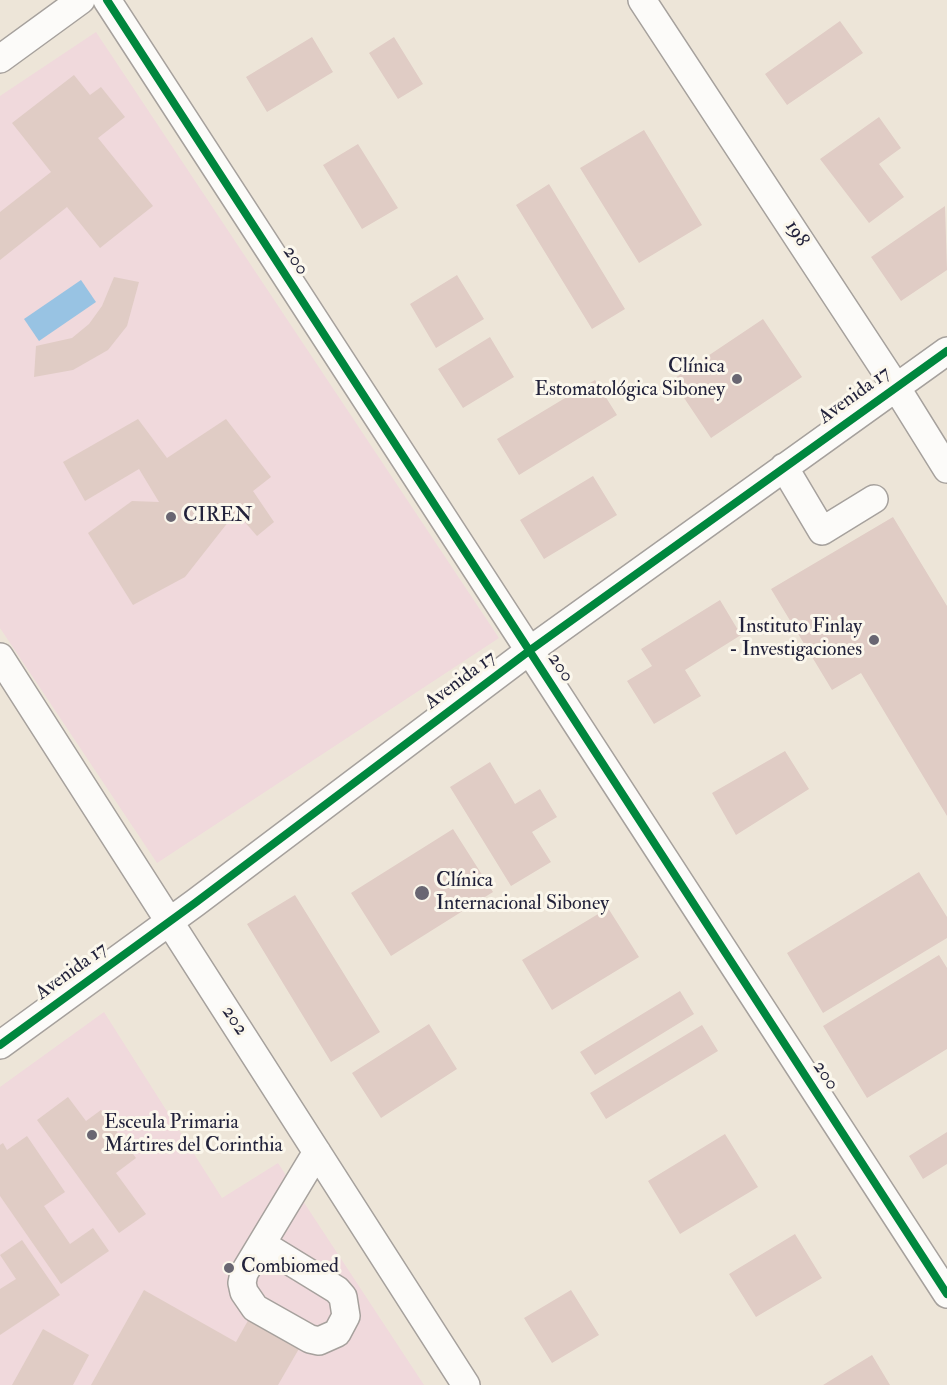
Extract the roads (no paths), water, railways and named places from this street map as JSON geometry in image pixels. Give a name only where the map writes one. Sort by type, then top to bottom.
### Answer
[{"type":"street","points":[[0,59],[81,0]]},
{"type":"street","name":"200","points":[[107,0],[947,1294]]},
{"type":"street","name":"198","points":[[642,0],[896,387],[947,469]]},
{"type":"street","name":"Avenida 17","points":[[0,1046],[529,651],[947,351]]},
{"type":"street","points":[[784,467],[822,531],[874,499]]},
{"type":"street","name":"202","points":[[0,657],[466,1385]]},
{"type":"street","points":[[262,1244],[317,1152]]},
{"type":"water","points":[[81,280],[96,302],[39,341],[24,319]]},
{"type":"place","name":"Clínica Estomatológica Siboney","points":[[737,379]]},
{"type":"place","name":"CIREN","points":[[171,517]]},
{"type":"place","name":"Instituto Finlay - Investigaciones","points":[[874,640]]},
{"type":"place","name":"Clínica Internacional Siboney","points":[[422,893]]},
{"type":"place","name":"Esceula Primaria Mártires del Corinthia","points":[[92,1135]]},
{"type":"place","name":"Combiomed","points":[[229,1268]]}]
